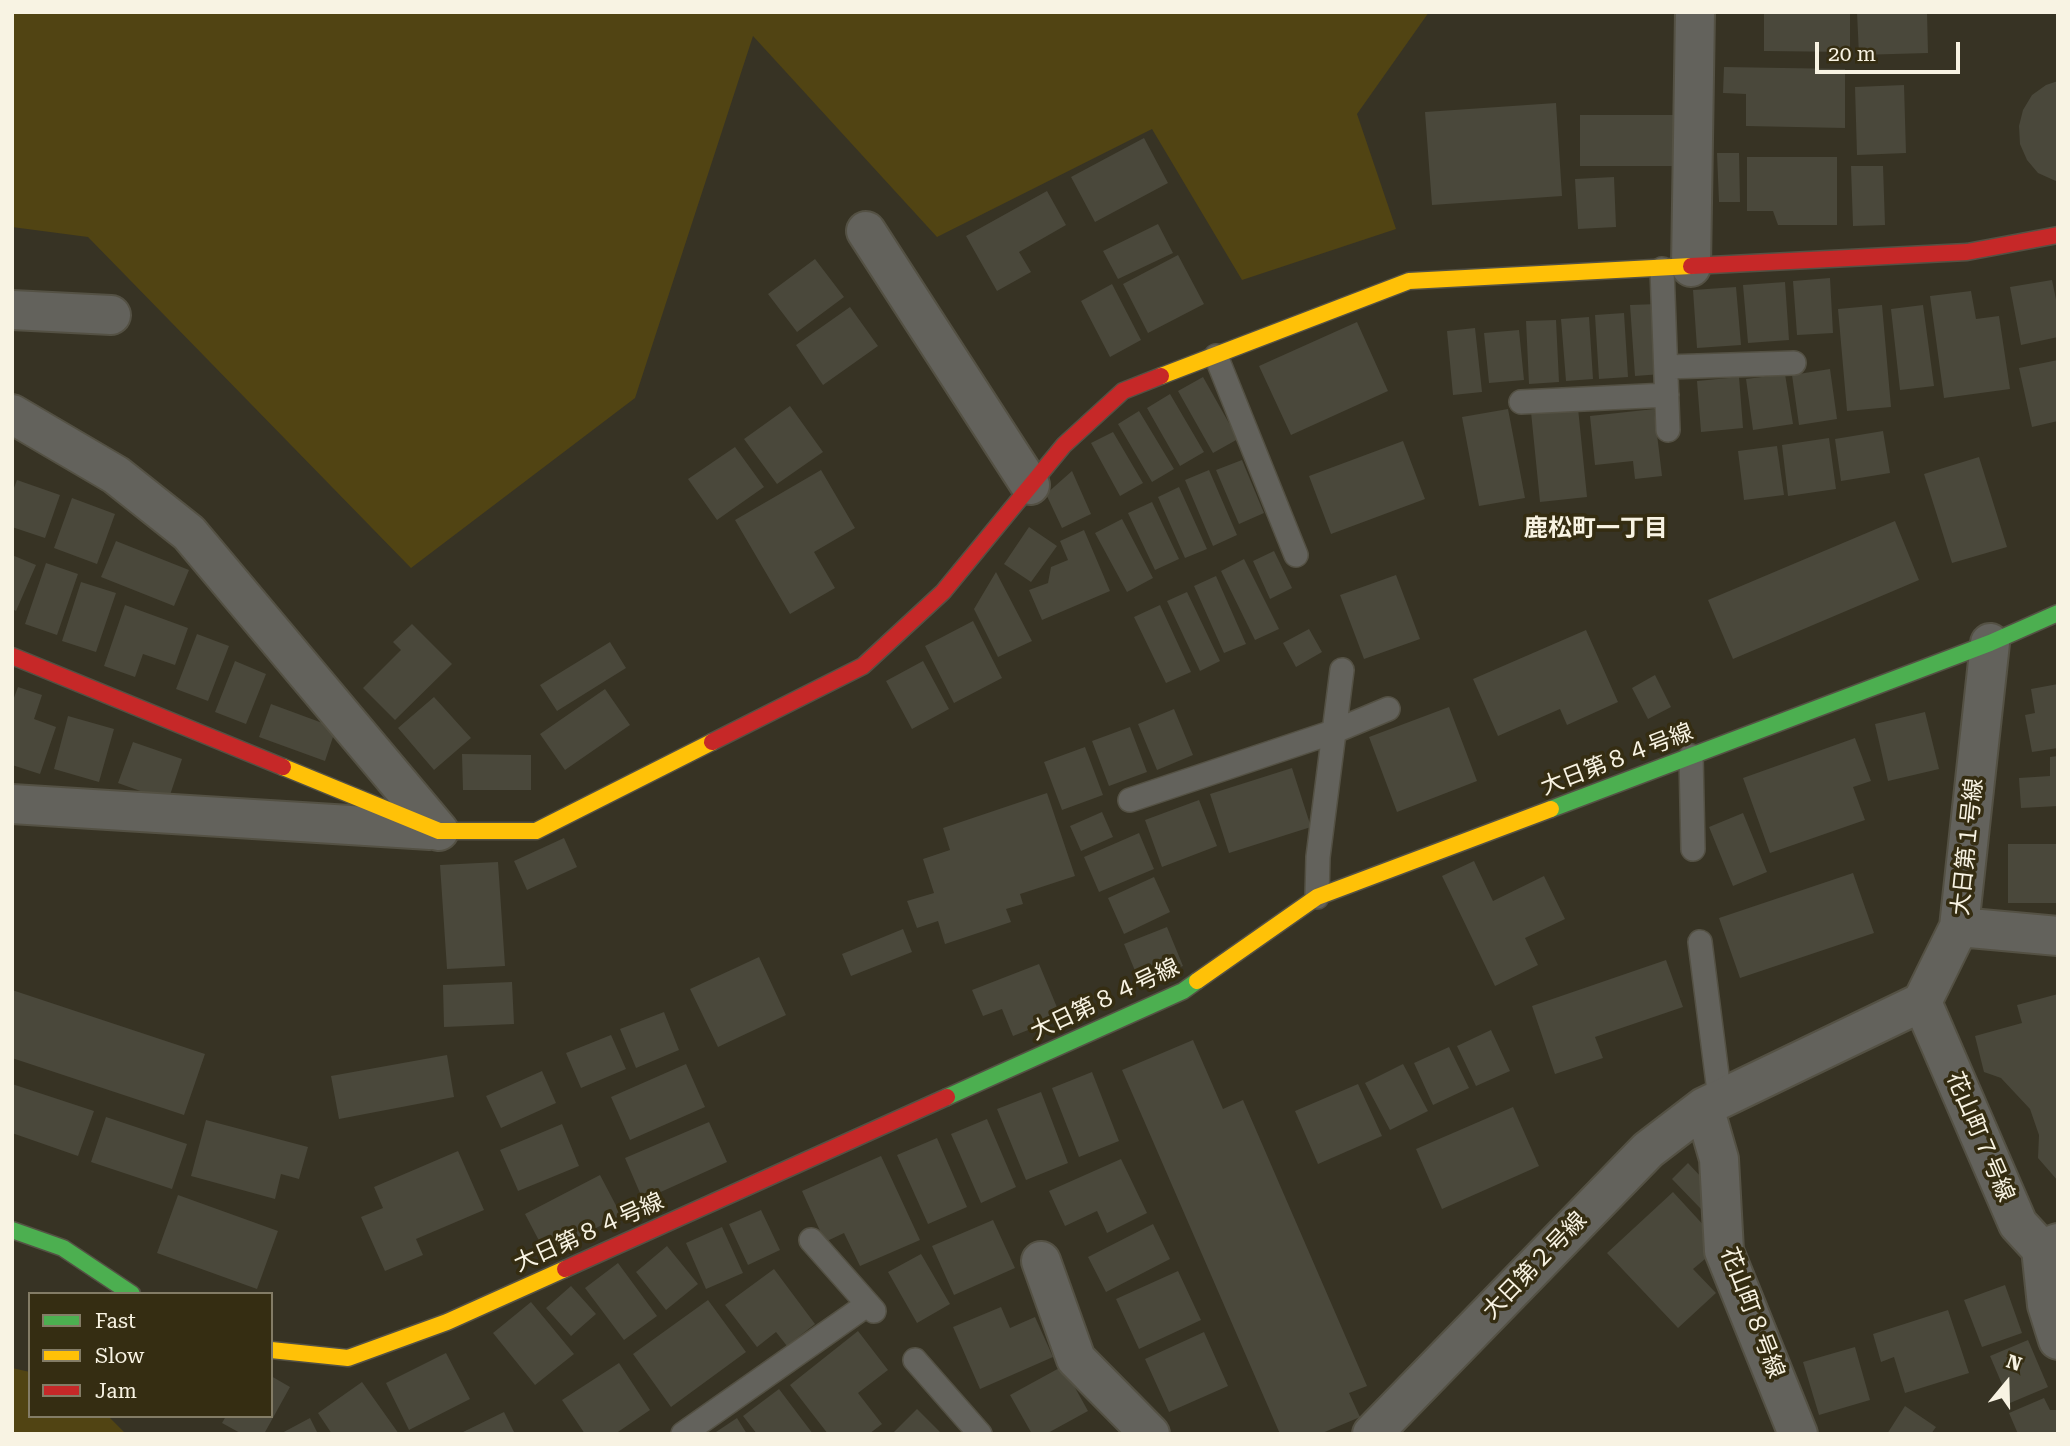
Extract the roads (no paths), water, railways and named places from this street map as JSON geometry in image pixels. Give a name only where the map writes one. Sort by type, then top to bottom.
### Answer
[{"type":"street","points":[[1676,268],[1695,12]]},
{"type":"street","points":[[866,231],[1030,485]]},
{"type":"street","points":[[12,804],[439,831],[536,831],[863,666],[943,592],[1064,445],[1123,391],[1409,281],[1967,252],[2058,236]]},
{"type":"street","points":[[12,310],[111,315]]},
{"type":"street","points":[[12,414],[116,475],[189,533],[439,831]]},
{"type":"street","points":[[1990,643],[2058,613]]},
{"type":"street","name":"大日第８４号線","points":[[273,1350],[348,1358],[446,1322],[767,1189],[1183,991],[1317,897],[1990,643]]},
{"type":"street","name":"大日第１号線","points":[[1922,1002],[1959,927],[1990,643]]},
{"type":"street","points":[[12,656],[439,831]]},
{"type":"street","points":[[1959,927],[2058,936]]},
{"type":"street","points":[[1712,1103],[1922,1002]]},
{"type":"street","name":"花山町７号線","points":[[1922,1002],[2018,1224],[2049,1246]]},
{"type":"street","name":"大日第２号線","points":[[1372,1434],[1648,1150],[1712,1103]]},
{"type":"street","name":"花山町８号線","points":[[1712,1103],[1719,1158],[1724,1251],[1798,1434]]},
{"type":"street","points":[[12,1230],[63,1248],[129,1292]]},
{"type":"street","points":[[2049,1246],[2047,1305],[2058,1340]]},
{"type":"street","points":[[1041,1261],[1076,1359],[1150,1434]]},
{"type":"lane","points":[[1668,430],[1666,367],[1676,268]]},
{"type":"lane","points":[[1216,356],[1296,555]]},
{"type":"lane","points":[[1666,367],[1794,363]]},
{"type":"lane","points":[[1521,402],[1667,395]]},
{"type":"lane","points":[[1317,897],[1318,857],[1342,670]]},
{"type":"lane","points":[[1130,800],[1333,732],[1388,709]]},
{"type":"lane","points":[[1691,755],[1693,849]]},
{"type":"lane","points":[[1700,942],[1712,1103]]},
{"type":"lane","points":[[683,1434],[871,1308],[811,1240]]},
{"type":"lane","points":[[915,1360],[980,1434]]},
{"type":"district","name":"鹿松町一丁目","points":[[1596,529]]}]
